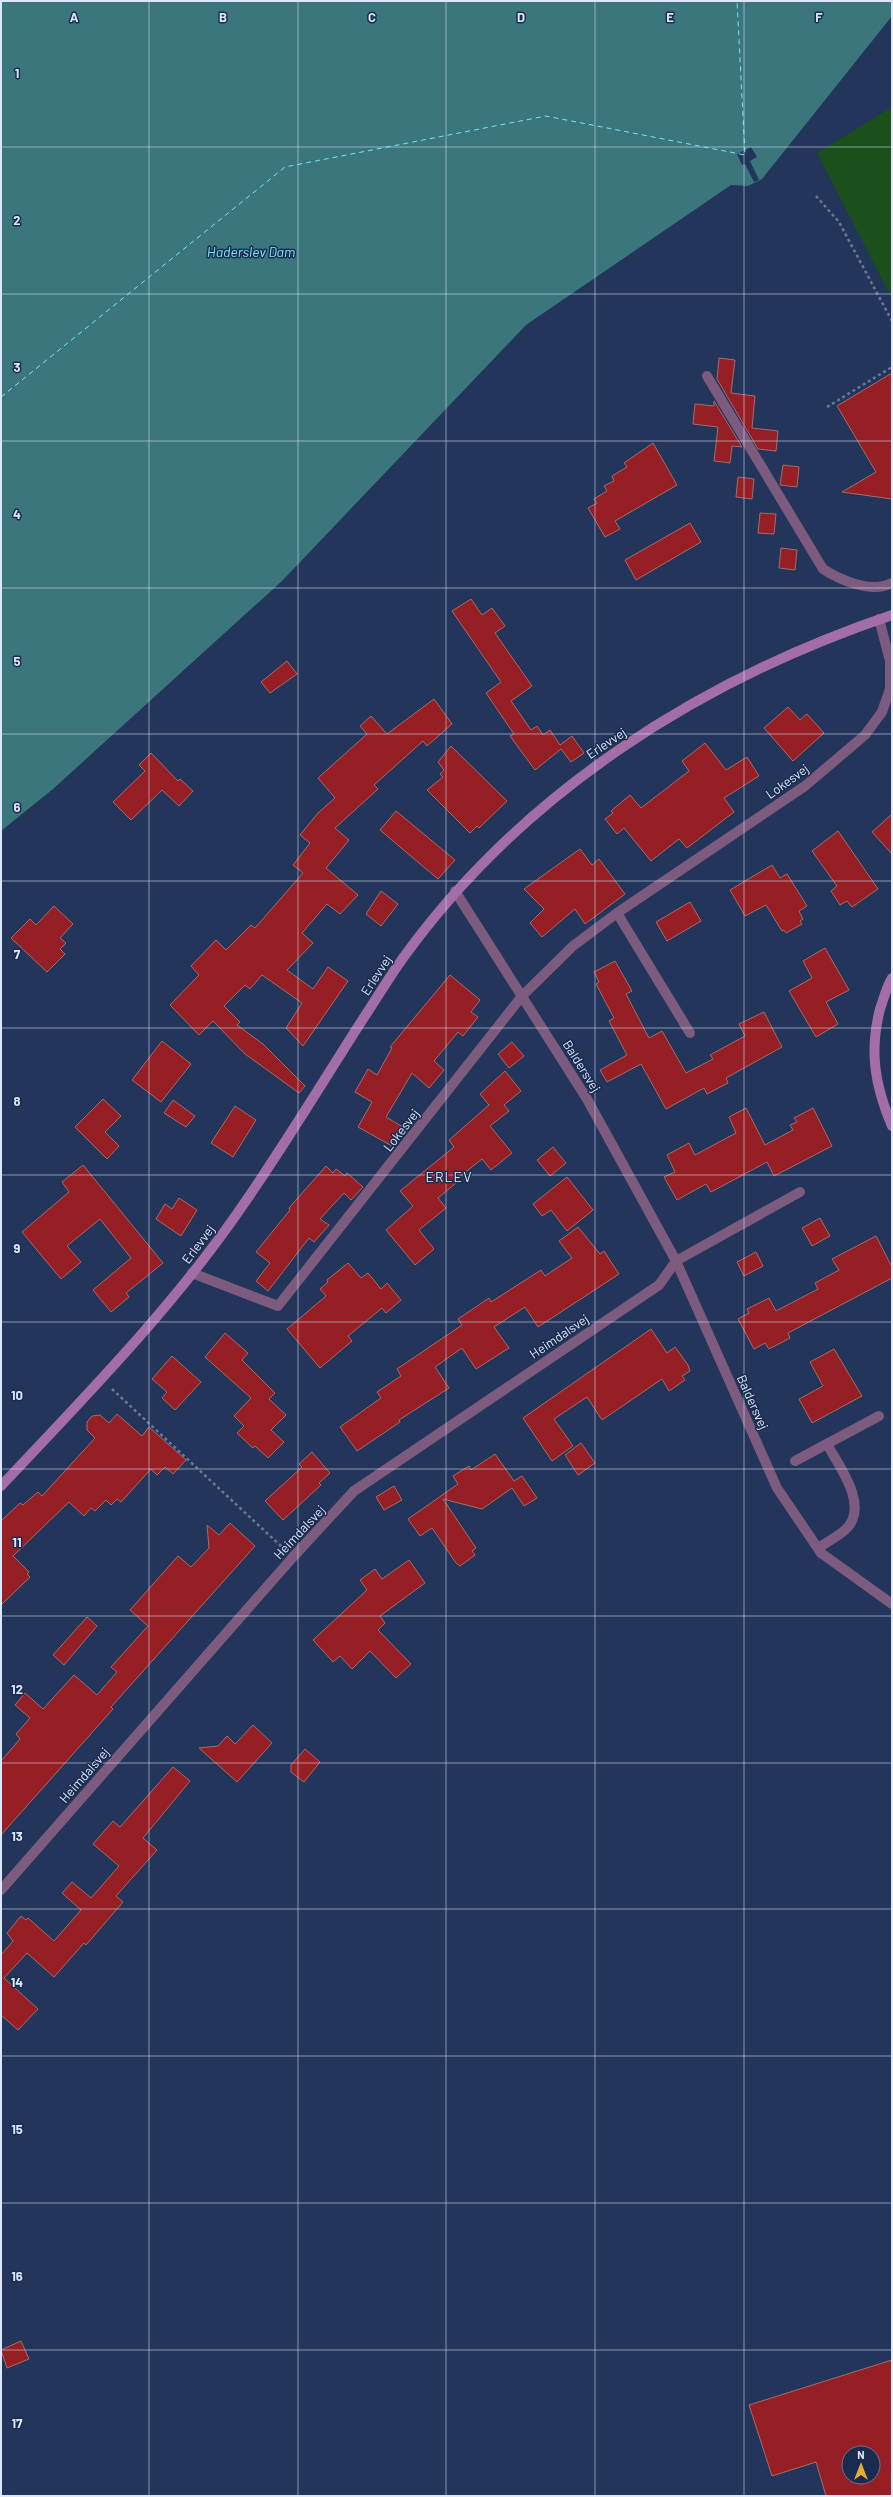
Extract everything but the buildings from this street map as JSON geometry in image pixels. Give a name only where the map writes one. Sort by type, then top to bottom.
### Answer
[{"type":"street","points":[[707,376],[823,569],[840,580],[873,586],[892,583]]},
{"type":"street","name":"Erlevvej","points":[[1,1486],[101,1379],[192,1273],[242,1207],[402,959],[455,891],[521,824],[601,760],[684,708],[760,668],[892,615]]},
{"type":"street","name":"Lokesvej","points":[[192,1273],[278,1306],[522,996],[574,946],[617,913],[805,786],[865,735],[882,712],[890,689],[890,661],[879,619]]},
{"type":"street","name":"Baldersvej","points":[[455,891],[587,1099],[676,1261],[777,1488],[819,1551],[892,1604]]},
{"type":"street","points":[[617,913],[690,1033]]},
{"type":"street","points":[[892,978],[887,986],[874,1034],[875,1066],[881,1100],[892,1126]]},
{"type":"street","points":[[676,1261],[800,1192]]},
{"type":"street","name":"Heimdalsvej","points":[[1,1890],[293,1557],[354,1491],[659,1285],[676,1261]]},
{"type":"street","points":[[795,1461],[879,1416]]},
{"type":"street","points":[[819,1551],[848,1527],[854,1516],[853,1495],[827,1444]]},
{"type":"path","points":[[816,196],[838,222],[892,321]]},
{"type":"path","points":[[827,407],[892,367]]},
{"type":"path","points":[[101,1379],[293,1557]]},
{"type":"green space","points":[[892,107],[892,299],[817,153]]},
{"type":"water","name":"Haderslev Dam","points":[[1,1],[892,1],[892,16],[762,179],[748,186],[731,185],[526,325],[282,581],[53,789],[1,831]]},
{"type":"pier","points":[[751,147],[757,157],[750,161],[759,180],[754,182],[745,164],[742,165],[737,154]]},
{"type":"ferry route","points":[[1,397],[285,167],[546,116],[745,155],[737,1]]},
{"type":"district","name":"ERLEV","points":[[449,1176]]}]
